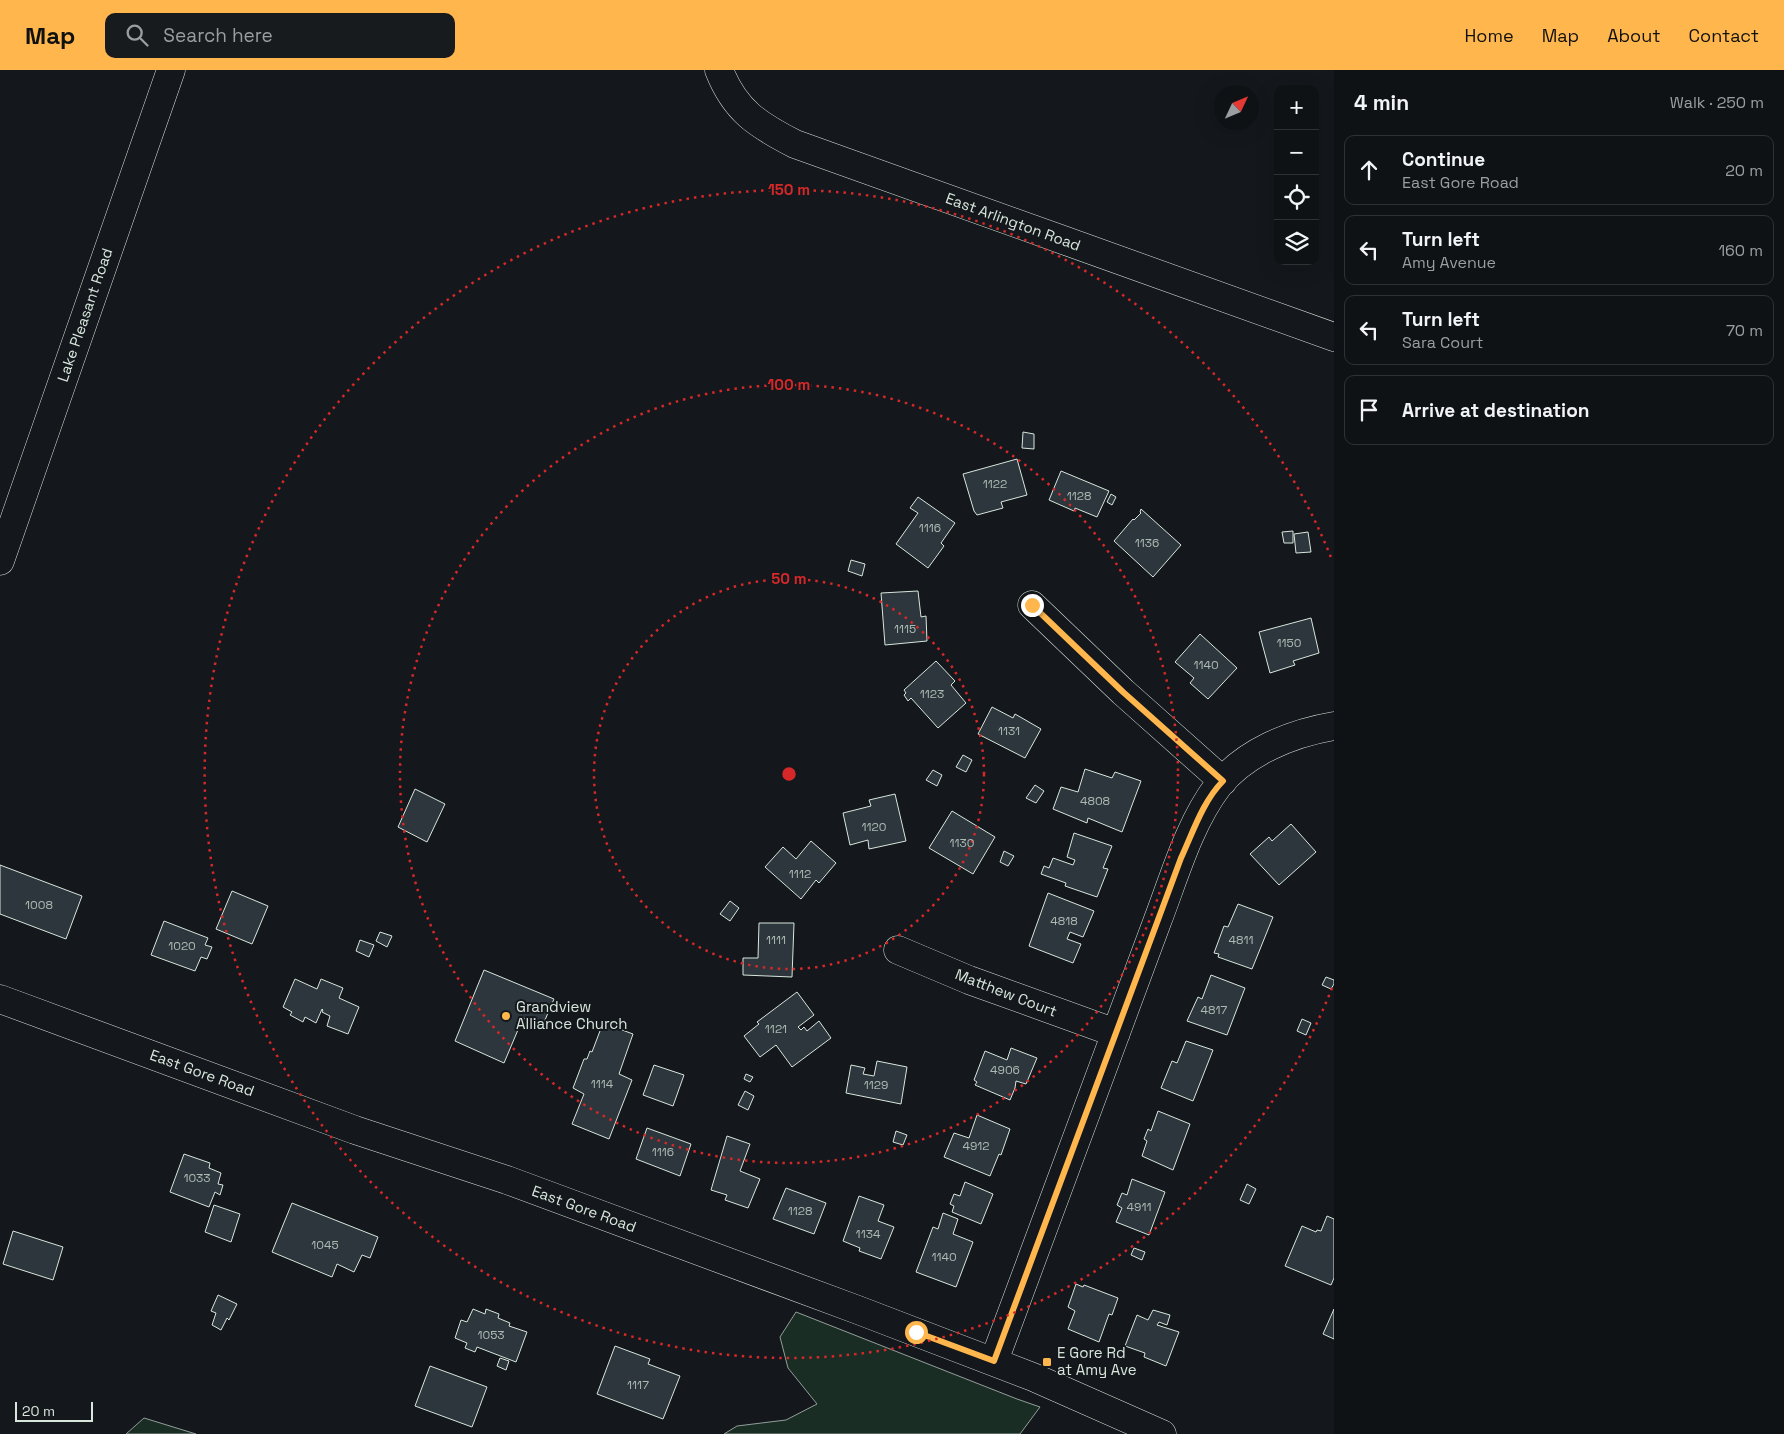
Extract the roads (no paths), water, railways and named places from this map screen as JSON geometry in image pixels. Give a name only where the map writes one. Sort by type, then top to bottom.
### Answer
[{"type":"street","name":"Lake Pleasant Road","points":[[0,561],[171,70]]},
{"type":"street","name":"East Arlington Road","points":[[719,70],[732,98],[746,113],[765,128],[795,144],[1236,304],[1334,337]]},
{"type":"street","points":[[1032,605],[1123,692],[1223,781]]},
{"type":"street","points":[[994,1361],[1181,858],[1200,814],[1218,786],[1249,758],[1302,733],[1334,726]]},
{"type":"street","name":"Matthew Court","points":[[898,950],[968,980],[1116,1033]]},
{"type":"street","name":"East Gore Road","points":[[0,1000],[355,1130],[506,1180],[994,1361],[1033,1376],[1162,1434]]},
{"type":"place","name":"Grandview Alliance Church","points":[[506,1016]]},
{"type":"place","name":"E Gore Rd at Amy Ave","points":[[1047,1362]]}]
